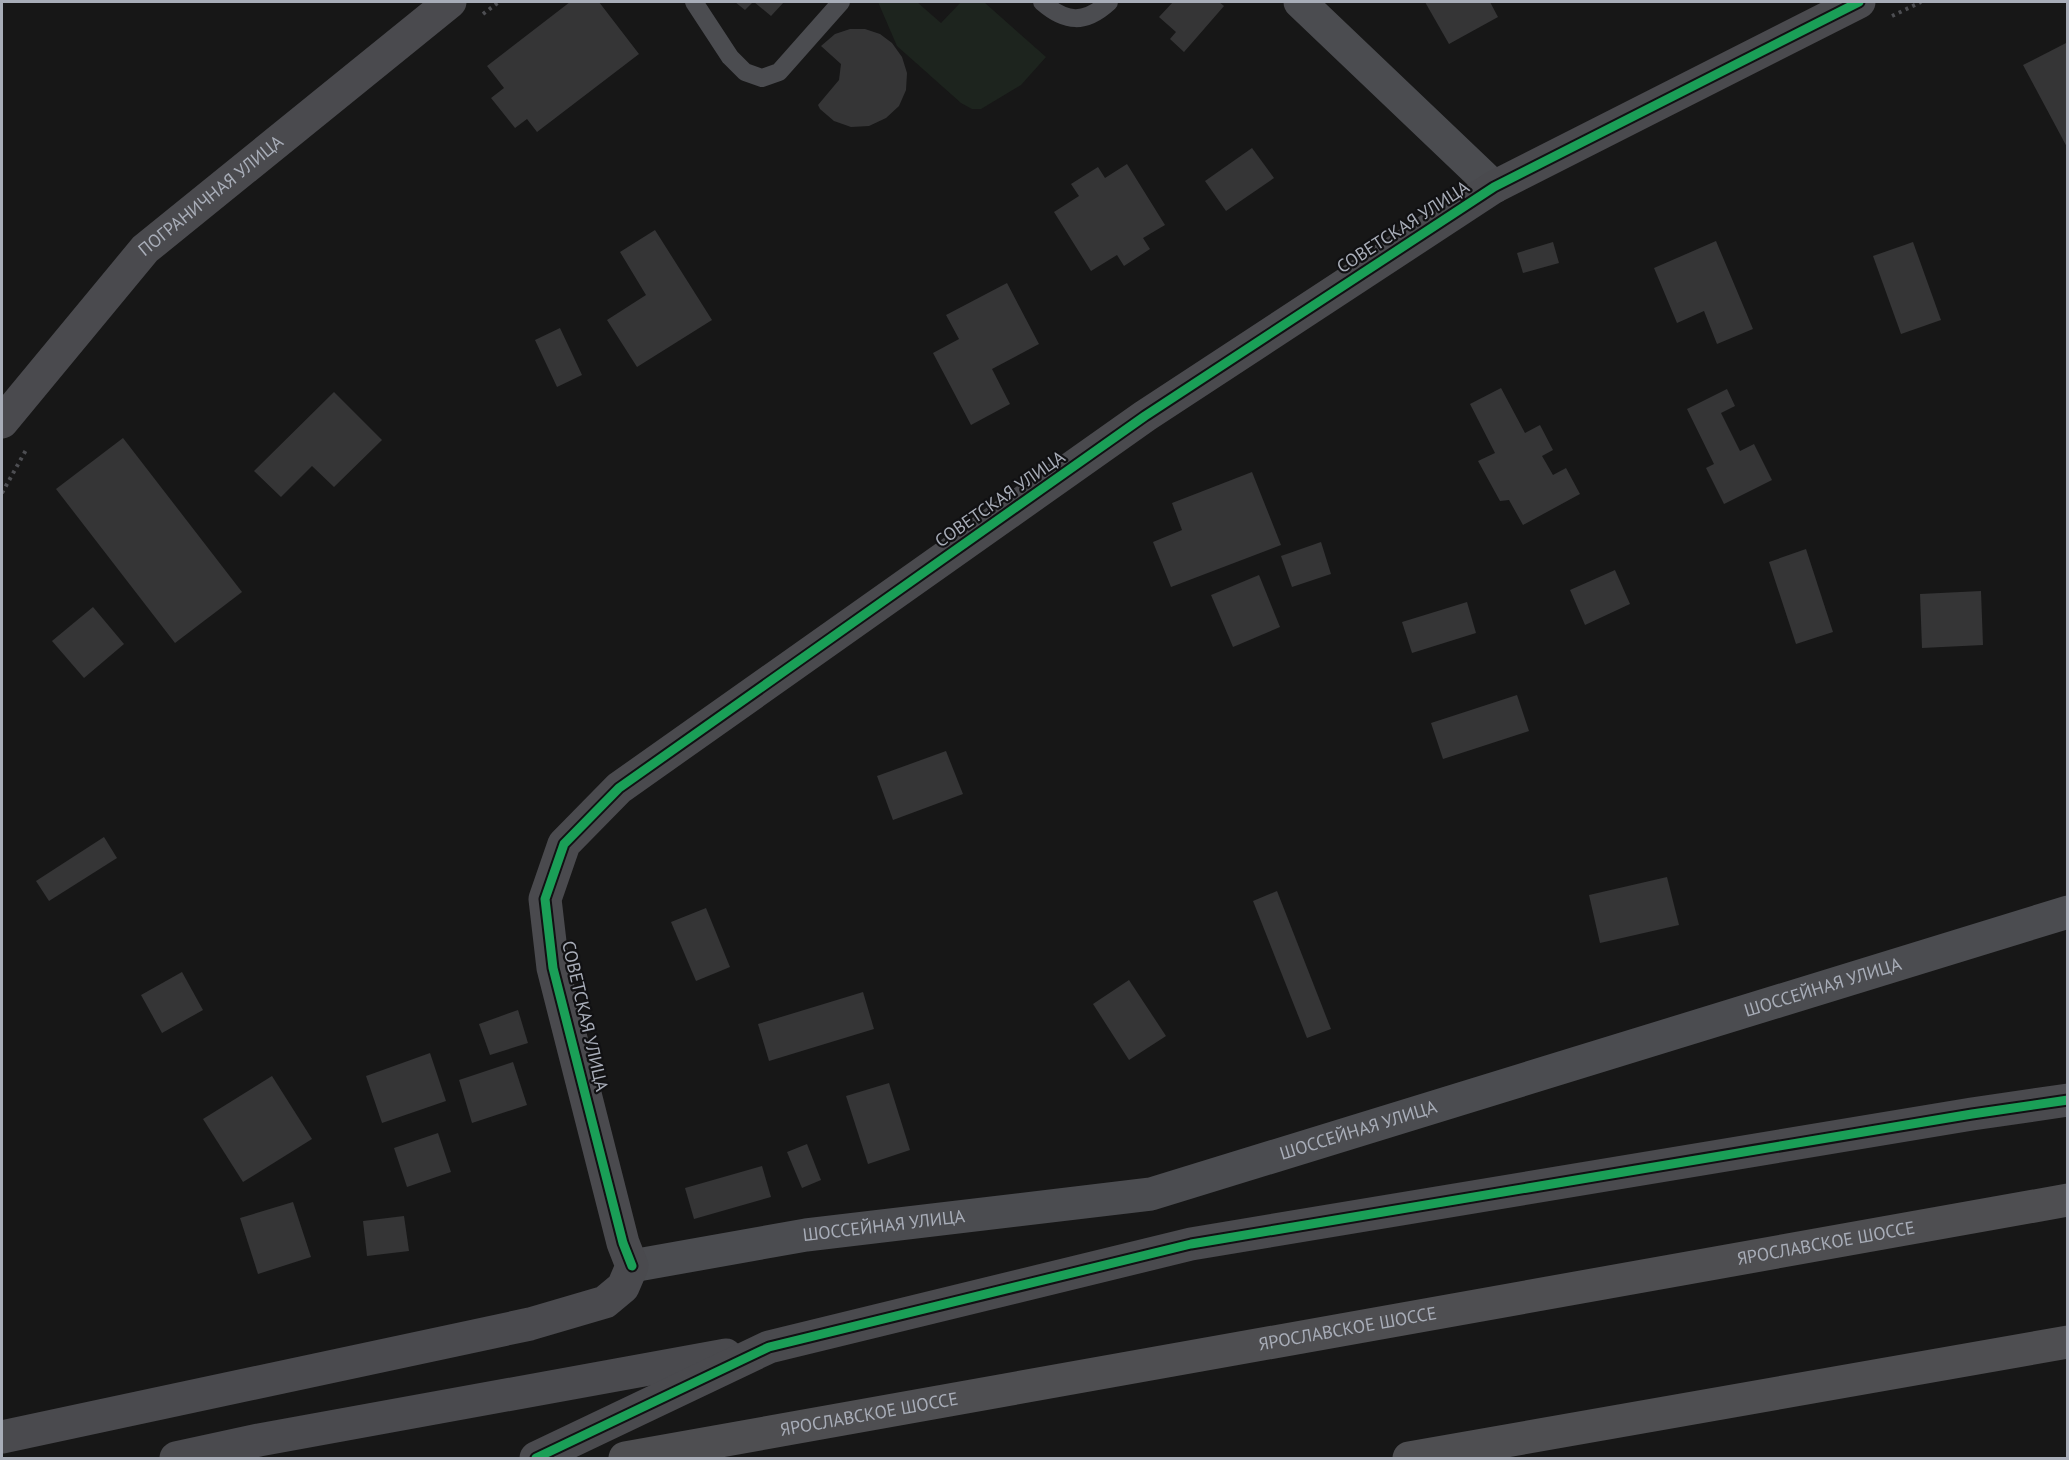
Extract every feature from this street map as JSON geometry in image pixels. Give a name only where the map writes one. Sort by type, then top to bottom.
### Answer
[{"type":"highway","name":"ЯРОСЛАВСКОЕ ШОССЕ","points":[[625,1458],[2067,1200]]},
{"type":"highway","points":[[1409,1458],[2067,1342]]},
{"type":"street","name":"ПОГРАНИЧНАЯ УЛИЦА","points":[[2,422],[146,249],[450,2]]},
{"type":"street","points":[[1300,2],[1494,187]]},
{"type":"street","name":"СОВЕТСКАЯ УЛИЦА","points":[[632,1266],[623,1243],[553,968],[545,899],[564,844],[619,788],[667,753],[1145,416],[1494,187],[1859,2]]},
{"type":"street","name":"ШОССЕЙНАЯ УЛИЦА","points":[[632,1266],[806,1235],[1151,1194],[2067,912]]},
{"type":"street","points":[[176,1458],[259,1440],[769,1347],[1191,1244],[2067,1100]]},
{"type":"street","points":[[2,1437],[530,1324],[605,1302],[623,1287],[632,1266]]},
{"type":"street","points":[[536,1458],[769,1347]]},
{"type":"lane","points":[[694,2],[730,57],[745,72],[762,78],[779,72],[841,2]]},
{"type":"lane","points":[[1042,2],[1052,11],[1065,17],[1076,18],[1090,16],[1109,2]]},
{"type":"path","points":[[481,17],[499,2]]},
{"type":"path","points":[[1889,17],[1921,2]]},
{"type":"path","points":[[2,493],[29,444]]},
{"type":"shaded area","points":[[878,2],[917,2],[941,23],[961,2],[984,2],[1046,57],[1021,85],[981,109],[972,109],[961,103],[897,46]]},
{"type":"building","points":[[570,2],[599,2],[639,54],[537,132],[527,119],[515,128],[491,98],[504,88],[487,66]]},
{"type":"building","points":[[735,2],[753,2],[745,10]]},
{"type":"building","points":[[754,2],[784,2],[771,16]]},
{"type":"building","points":[[1173,2],[1219,2],[1224,6],[1184,52],[1170,39],[1176,32],[1159,17]]},
{"type":"building","points":[[1425,2],[1490,2],[1498,17],[1449,44]]},
{"type":"building","points":[[850,29],[865,29],[880,34],[892,43],[902,57],[907,73],[906,90],[899,106],[886,118],[869,126],[851,127],[834,121],[818,105],[839,80],[841,64],[821,46],[835,34]]},
{"type":"building","points":[[2068,42],[2068,149],[2023,65]]},
{"type":"building","points":[[1252,148],[1274,178],[1226,211],[1205,181]]},
{"type":"building","points":[[1127,164],[1165,225],[1143,238],[1150,249],[1124,266],[1117,255],[1091,271],[1054,212],[1079,196],[1071,184],[1098,167],[1105,178]]},
{"type":"building","points":[[655,230],[712,320],[637,367],[607,320],[646,295],[620,252]]},
{"type":"building","points":[[1716,241],[1753,329],[1717,344],[1704,311],[1677,323],[1654,268]]},
{"type":"building","points":[[1553,242],[1559,263],[1523,273],[1517,253]]},
{"type":"building","points":[[1913,242],[1941,320],[1901,334],[1873,256]]},
{"type":"building","points":[[1007,283],[1039,344],[992,369],[1010,404],[971,425],[933,353],[959,339],[946,315]]},
{"type":"building","points":[[560,328],[582,375],[557,387],[535,340]]},
{"type":"building","points":[[1501,388],[1525,433],[1540,425],[1553,450],[1542,456],[1553,475],[1566,468],[1580,494],[1523,525],[1509,500],[1500,501],[1478,461],[1495,453],[1470,404]]},
{"type":"building","points":[[1727,389],[1735,406],[1721,413],[1740,451],[1754,444],[1772,480],[1724,504],[1706,468],[1714,464],[1687,409]]},
{"type":"building","points":[[334,392],[382,440],[334,487],[312,466],[281,497],[254,471]]},
{"type":"building","points":[[123,438],[242,592],[175,643],[56,489]]},
{"type":"building","points":[[1252,472],[1281,545],[1171,587],[1153,542],[1182,530],[1172,503]]},
{"type":"building","points":[[1321,542],[1331,574],[1292,587],[1281,556]]},
{"type":"building","points":[[1806,549],[1833,632],[1796,644],[1769,562]]},
{"type":"building","points":[[1615,570],[1630,604],[1585,625],[1570,590]]},
{"type":"building","points":[[1259,575],[1280,627],[1233,647],[1211,595]]},
{"type":"building","points":[[1981,591],[1983,645],[1922,648],[1920,594]]},
{"type":"building","points":[[1467,602],[1476,633],[1412,653],[1402,622]]},
{"type":"building","points":[[93,607],[124,644],[84,678],[52,641]]},
{"type":"building","points":[[1517,695],[1529,731],[1443,759],[1431,723]]},
{"type":"building","points":[[946,751],[963,794],[893,820],[877,776]]},
{"type":"building","points":[[104,837],[117,858],[49,901],[36,881]]},
{"type":"building","points":[[1667,877],[1679,925],[1600,943],[1589,895]]},
{"type":"building","points":[[1277,891],[1331,1029],[1307,1038],[1253,901]]},
{"type":"building","points":[[706,908],[730,967],[696,981],[671,922]]},
{"type":"building","points":[[182,972],[203,1010],[162,1033],[141,995]]},
{"type":"building","points":[[1129,980],[1166,1036],[1129,1060],[1093,1004]]},
{"type":"building","points":[[863,992],[874,1029],[769,1061],[758,1024]]},
{"type":"building","points":[[518,1010],[528,1043],[490,1055],[479,1024]]},
{"type":"building","points":[[430,1053],[446,1101],[382,1123],[366,1076]]},
{"type":"building","points":[[513,1062],[527,1105],[472,1123],[459,1080]]},
{"type":"building","points":[[272,1076],[312,1139],[243,1182],[203,1119]]},
{"type":"building","points":[[889,1083],[910,1150],[868,1164],[846,1096]]},
{"type":"building","points":[[438,1133],[451,1172],[407,1187],[394,1148]]},
{"type":"building","points":[[807,1144],[821,1180],[802,1188],[787,1152]]},
{"type":"building","points":[[762,1166],[771,1197],[694,1219],[685,1188]]},
{"type":"building","points":[[293,1202],[311,1257],[258,1274],[240,1218]]},
{"type":"building","points":[[404,1216],[409,1251],[367,1256],[363,1221]]},
{"type":"cycle path","points":[[632,1266],[623,1243],[553,968],[545,899],[564,844],[619,788],[1145,416],[1494,187],[1859,2]]},
{"type":"cycle path","points":[[536,1458],[769,1347],[1191,1244],[2068,1100]]}]
